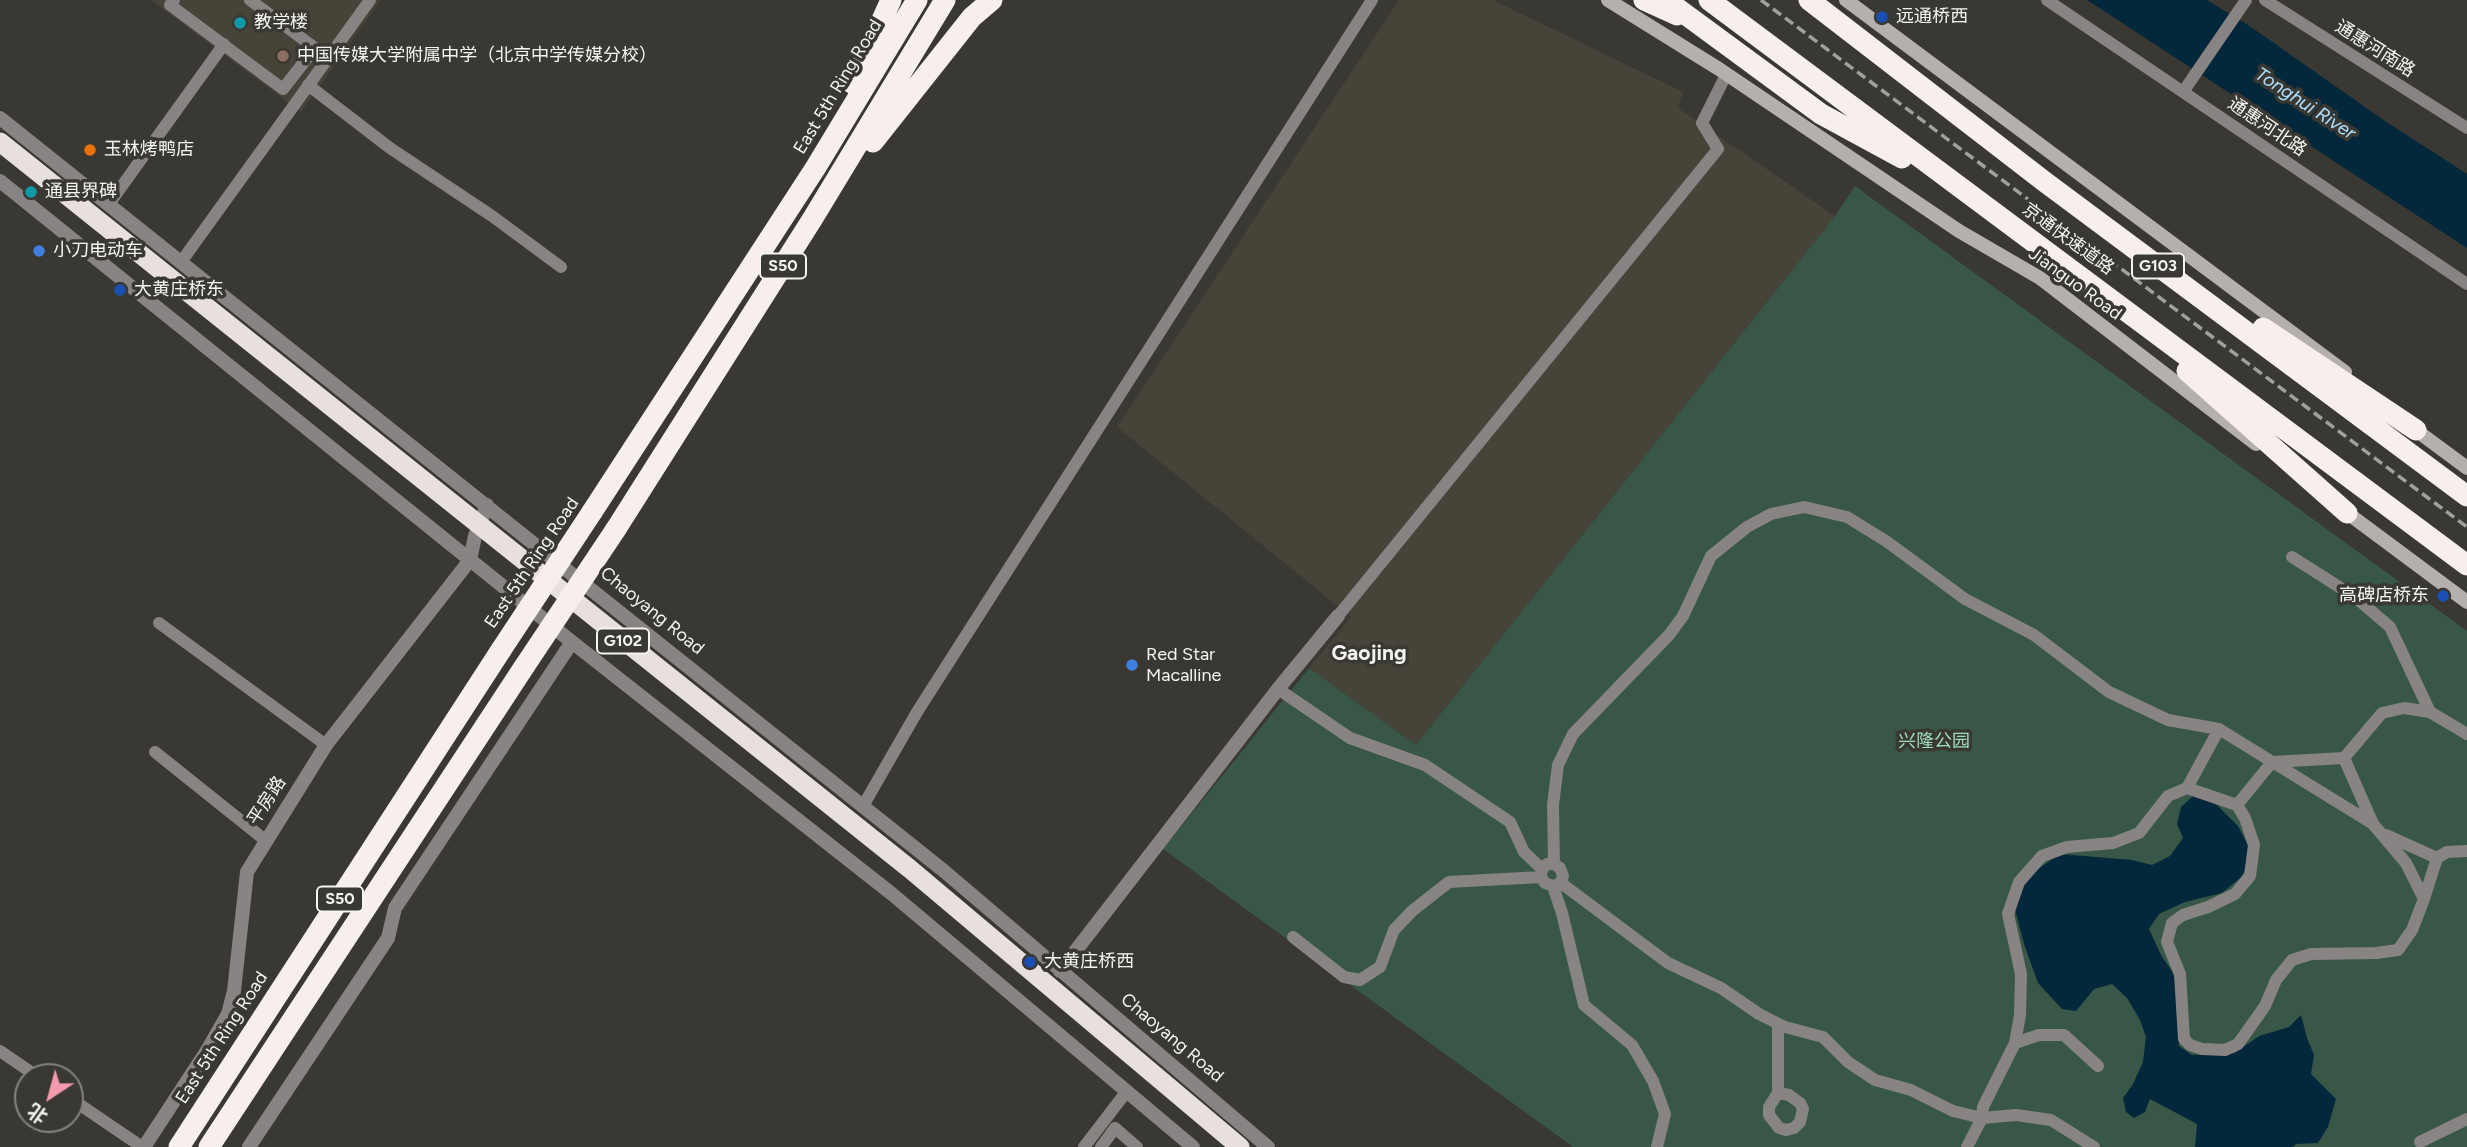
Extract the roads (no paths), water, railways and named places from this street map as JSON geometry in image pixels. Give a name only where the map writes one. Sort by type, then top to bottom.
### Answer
[{"type":"highway","points":[[816,167],[891,0]]},
{"type":"highway","name":"East 5th Ring Road","points":[[179,1147],[816,167],[917,0]]},
{"type":"highway","name":"S50","points":[[209,1147],[616,529],[813,218],[945,0]]},
{"type":"highway","points":[[813,218],[963,27],[992,0]]},
{"type":"highway","points":[[1644,0],[1704,28]]},
{"type":"highway","points":[[1666,0],[1821,114],[1969,195]]},
{"type":"highway","name":"京通快速道路","points":[[1709,0],[2467,565]]},
{"type":"highway","name":"G103","points":[[1809,0],[1852,32]]},
{"type":"highway","points":[[1817,0],[1852,32]]},
{"type":"highway","name":"京通快速道路","points":[[1852,32],[2045,182],[2467,496]]},
{"type":"highway","name":"G102","points":[[0,142],[904,878],[1223,1147]]},
{"type":"highway","name":"G102","points":[[0,156],[910,869],[1240,1147]]},
{"type":"highway","points":[[2045,182],[2416,430]]},
{"type":"highway","points":[[2072,270],[2347,513]]},
{"type":"main road","name":"Jianguo Road","points":[[1608,0],[1726,75],[1959,231],[2040,278],[2467,602]]},
{"type":"main road","points":[[1846,0],[2318,350],[2467,468]]},
{"type":"street","points":[[174,0],[170,5],[283,89],[315,48],[250,0]]},
{"type":"street","points":[[181,262],[370,0]]},
{"type":"street","points":[[863,806],[917,712],[1372,0]]},
{"type":"street","name":"通惠河北路","points":[[2047,0],[2185,88],[2467,284]]},
{"type":"street","name":"通惠河南路","points":[[2265,0],[2467,128]]},
{"type":"street","points":[[2185,88],[2244,3]]},
{"type":"street","points":[[108,205],[224,44]]},
{"type":"street","points":[[1060,971],[1278,689],[1718,149],[1702,123],[1726,75]]},
{"type":"street","points":[[308,85],[390,148],[492,216],[561,267]]},
{"type":"street","name":"Chaoyang Road","points":[[0,118],[944,871],[1268,1147]]},
{"type":"street","points":[[0,181],[572,642],[892,894],[1193,1147]]},
{"type":"street","name":"平房路","points":[[143,1147],[228,1014],[234,991],[247,872],[326,745],[470,560],[487,505]]},
{"type":"street","points":[[1555,864],[1553,805],[1558,765],[1573,734],[1669,635],[1683,616],[1711,556],[1747,527],[1770,514],[1804,507],[1847,517],[1965,599],[2034,635],[2109,692],[2168,720],[2219,729],[2377,829],[2437,858]]},
{"type":"street","points":[[2292,557],[2355,597],[2390,627],[2430,712]]},
{"type":"street","points":[[159,623],[326,745]]},
{"type":"street","points":[[249,1147],[388,939],[394,908],[572,642]]},
{"type":"street","points":[[1278,689],[1350,737],[1425,765],[1510,822],[1524,852],[1541,873],[1545,883],[1557,884],[1668,963],[1721,988],[1759,1014],[1778,1024],[1823,1037],[1848,1062],[1875,1080],[1911,1090],[1953,1111],[1982,1118],[2016,1115],[2051,1120],[2094,1147]]},
{"type":"street","points":[[2237,805],[2272,762],[2344,758],[2382,713],[2404,708],[2430,712],[2467,734]]},
{"type":"street","points":[[1967,1147],[1982,1118],[1983,1107],[2015,1043],[2020,1015],[2021,974],[2008,914],[2019,882],[2042,856],[2067,847],[2113,844],[2139,833],[2168,796],[2187,788],[2219,729]]},
{"type":"street","points":[[155,752],[265,840]]},
{"type":"street","points":[[2344,758],[2377,829],[2406,863],[2424,899]]},
{"type":"street","points":[[2187,788],[2237,805],[2245,818],[2254,845],[2250,876],[2235,894],[2183,915],[2172,923],[2167,943],[2180,974],[2184,1039],[2190,1045],[2202,1049],[2225,1050],[2238,1044],[2265,1006],[2276,979],[2292,960],[2311,954],[2398,950],[2412,930],[2437,858],[2447,852],[2467,851]]},
{"type":"street","points":[[1541,873],[1547,864],[1555,864],[1563,876],[1557,884],[1584,1005],[1632,1045],[1653,1081],[1665,1114],[1657,1147]]},
{"type":"street","points":[[1293,937],[1344,977],[1360,980],[1380,967],[1394,930],[1412,911],[1449,882],[1541,873]]},
{"type":"street","points":[[1778,1024],[1778,1093]]},
{"type":"street","points":[[2015,1043],[2039,1035],[2064,1035],[2098,1066]]},
{"type":"street","points":[[0,1051],[18,1063]]},
{"type":"street","points":[[1084,1147],[1127,1091]]},
{"type":"street","points":[[84,1107],[143,1147]]},
{"type":"street","points":[[2420,1142],[2467,1119]]},
{"type":"street","points":[[1101,1147],[1115,1128],[1137,1147]]},
{"type":"water","name":"Tonghui River","points":[[2087,0],[2207,0],[2251,27],[2385,121],[2467,174],[2467,248]]},
{"type":"water","points":[[2194,795],[2215,803],[2238,826],[2250,849],[2250,863],[2240,878],[2222,893],[2185,902],[2159,914],[2149,929],[2173,973],[2178,989],[2179,1046],[2192,1055],[2235,1053],[2259,1036],[2289,1027],[2301,1015],[2314,1055],[2311,1074],[2336,1099],[2328,1127],[2318,1143],[2296,1144],[2293,1147],[2195,1147],[2197,1124],[2150,1099],[2145,1112],[2134,1118],[2126,1112],[2123,1098],[2143,1062],[2146,1037],[2127,998],[2112,984],[2094,989],[2076,1011],[2062,1009],[2038,983],[2024,944],[2013,902],[2032,873],[2060,854],[2132,860],[2152,865],[2170,856],[2183,838],[2177,824],[2181,807]]},
{"type":"railway","points":[[1761,0],[2467,527]]},
{"type":"place","name":"远通桥西","points":[[1882,17]]},
{"type":"place","name":"教学楼","points":[[240,23]]},
{"type":"place","name":"中国传媒大学附属中学（北京中学传媒分校）","points":[[283,56]]},
{"type":"place","name":"玉林烤鸭店","points":[[90,150]]},
{"type":"place","name":"通县界碑","points":[[31,192]]},
{"type":"place","name":"小刀电动车","points":[[39,251]]},
{"type":"place","name":"大黄庄桥东","points":[[120,290]]},
{"type":"place","name":"高碑店桥东","points":[[2443,596]]},
{"type":"place","name":"Red Star Macalline","points":[[1132,665]]},
{"type":"place","name":"大黄庄桥西","points":[[1030,962]]},
{"type":"district","name":"Gaojing","points":[[1369,654]]},
{"type":"park label","name":"兴隆公园","points":[[1934,742]]}]
